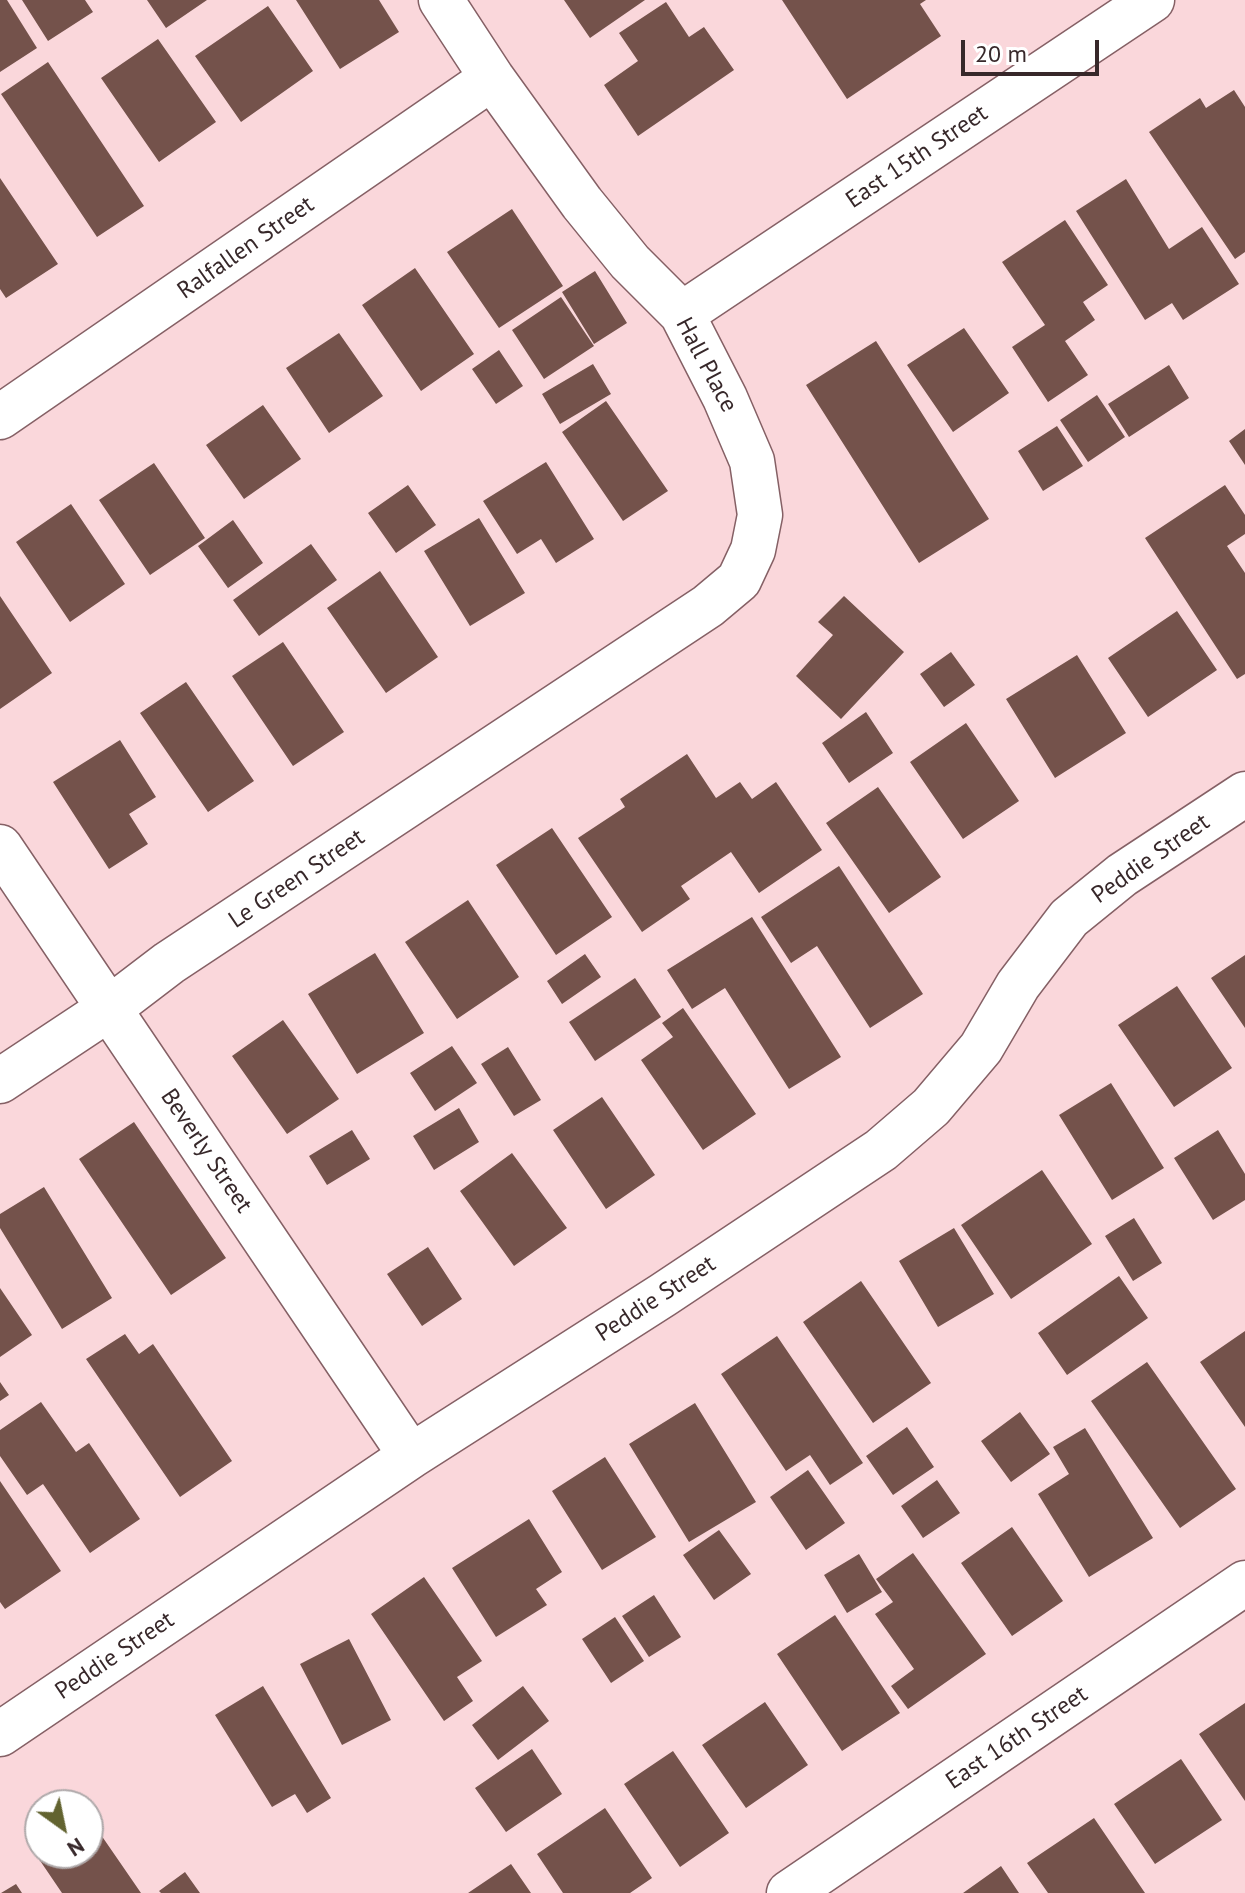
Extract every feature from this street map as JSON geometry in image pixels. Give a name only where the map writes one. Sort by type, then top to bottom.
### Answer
[{"type":"street","name":"Hall Place","points":[[441,0],[492,78],[582,203],[630,262],[682,314],[725,398],[752,461],[760,515],[753,550],[739,580],[708,606],[597,680]]},
{"type":"street","name":"East 15th Street","points":[[682,314],[1152,0]]},
{"type":"street","name":"Ralfallen Street","points":[[0,417],[492,78]]},
{"type":"street","name":"Le Green Street","points":[[0,1081],[110,1008],[169,963],[597,680]]},
{"type":"street","name":"Peddie Street","points":[[0,1734],[411,1456],[663,1295],[881,1150],[931,1107],[981,1048],[1018,985],[1069,918],[1122,875],[1245,794]]},
{"type":"street","name":"Beverly Street","points":[[0,847],[411,1456]]},
{"type":"street","name":"East 16th Street","points":[[789,1893],[1245,1583]]},
{"type":"building","points":[[0,0],[7,0],[37,48],[0,72]]},
{"type":"building","points":[[22,0],[85,0],[93,12],[48,41]]},
{"type":"building","points":[[147,0],[207,0],[166,28]]},
{"type":"building","points":[[296,0],[379,0],[399,32],[340,69]]},
{"type":"building","points":[[564,0],[645,0],[590,38]]},
{"type":"building","points":[[782,0],[926,0],[920,4],[941,36],[847,99]]},
{"type":"building","points":[[666,2],[689,37],[704,27],[734,70],[638,136],[604,85],[638,61],[619,33]]},
{"type":"building","points":[[268,6],[313,71],[241,122],[195,56]]},
{"type":"building","points":[[158,39],[216,122],[159,162],[101,78]]},
{"type":"building","points":[[48,62],[144,206],[97,237],[1,94]]},
{"type":"building","points":[[1234,90],[1245,107],[1245,252],[1235,259],[1149,132],[1200,98],[1206,108]]},
{"type":"building","points":[[0,178],[58,264],[6,298],[0,289]]},
{"type":"building","points":[[1126,179],[1169,249],[1202,227],[1239,284],[1183,320],[1172,303],[1145,320],[1076,211]]},
{"type":"building","points":[[512,209],[563,286],[499,328],[447,252]]},
{"type":"building","points":[[1065,220],[1108,285],[1083,302],[1095,320],[1065,341],[1088,375],[1048,402],[1012,347],[1045,325],[1002,262]]},
{"type":"building","points":[[415,268],[474,354],[421,391],[362,305]]},
{"type":"building","points":[[595,271],[627,323],[594,344],[562,292]]},
{"type":"building","points":[[561,297],[594,346],[544,379],[512,330]]},
{"type":"building","points":[[964,328],[1009,393],[953,432],[907,365]]},
{"type":"building","points":[[339,333],[383,396],[329,433],[286,368]]},
{"type":"building","points":[[876,341],[989,519],[919,563],[806,385]]},
{"type":"building","points":[[499,350],[523,386],[496,404],[472,369]]},
{"type":"building","points":[[593,364],[611,394],[560,424],[542,394]]},
{"type":"building","points":[[1169,365],[1189,398],[1129,437],[1108,404]]},
{"type":"building","points":[[1097,395],[1125,437],[1088,462],[1060,420]]},
{"type":"building","points":[[606,401],[668,491],[623,521],[562,432]]},
{"type":"building","points":[[263,405],[301,459],[244,499],[206,445]]},
{"type":"building","points":[[1057,426],[1083,466],[1043,491],[1018,451]]},
{"type":"building","points":[[1245,429],[1245,465],[1229,441]]},
{"type":"building","points":[[546,462],[594,539],[556,563],[541,539],[517,554],[483,501]]},
{"type":"building","points":[[154,463],[205,538],[150,575],[99,500]]},
{"type":"building","points":[[408,485],[436,525],[396,553],[368,513]]},
{"type":"building","points":[[1225,485],[1245,515],[1245,534],[1227,546],[1245,573],[1245,674],[1237,679],[1145,538]]},
{"type":"building","points":[[71,504],[125,584],[70,622],[16,542]]},
{"type":"building","points":[[479,518],[525,593],[470,626],[424,551]]},
{"type":"building","points":[[233,520],[263,563],[228,588],[198,546]]},
{"type":"building","points":[[311,544],[337,580],[259,636],[233,600]]},
{"type":"building","points":[[380,571],[438,657],[386,693],[327,608]]},
{"type":"building","points":[[0,596],[52,673],[0,709]]},
{"type":"building","points":[[844,596],[904,652],[841,719],[796,676],[833,635],[818,622]]},
{"type":"building","points":[[1177,611],[1217,670],[1148,717],[1108,658]]},
{"type":"building","points":[[283,642],[344,732],[293,766],[232,676]]},
{"type":"building","points":[[951,652],[975,685],[944,707],[920,674]]},
{"type":"building","points":[[1077,655],[1126,733],[1055,778],[1006,699]]},
{"type":"building","points":[[186,682],[254,781],[208,812],[140,713]]},
{"type":"building","points":[[866,712],[893,753],[849,783],[822,743]]},
{"type":"building","points":[[966,723],[1019,801],[963,839],[910,762]]},
{"type":"building","points":[[120,740],[156,797],[129,814],[148,844],[109,869],[53,782]]},
{"type":"building","points":[[687,754],[716,798],[740,782],[752,799],[776,782],[822,850],[759,893],[731,852],[681,886],[690,899],[642,932],[578,838],[625,807],[620,799]]},
{"type":"building","points":[[878,787],[941,877],[889,913],[826,823]]},
{"type":"building","points":[[552,828],[612,917],[556,955],[496,865]]},
{"type":"building","points":[[839,866],[923,994],[870,1028],[817,946],[791,963],[761,917]]},
{"type":"building","points":[[468,900],[519,977],[457,1019],[405,942]]},
{"type":"building","points":[[752,917],[841,1057],[789,1089],[725,988],[692,1009],[667,970]]},
{"type":"building","points":[[375,953],[424,1033],[357,1074],[308,994]]},
{"type":"building","points":[[585,954],[601,977],[562,1004],[547,981]]},
{"type":"building","points":[[1245,955],[1245,1028],[1211,978]]},
{"type":"building","points":[[635,978],[661,1017],[595,1061],[569,1022]]},
{"type":"building","points":[[1177,986],[1232,1068],[1174,1107],[1118,1025]]},
{"type":"building","points":[[683,1008],[756,1114],[703,1150],[641,1060],[673,1037],[662,1023]]},
{"type":"building","points":[[283,1020],[339,1099],[287,1134],[232,1056]]},
{"type":"building","points":[[452,1046],[477,1083],[435,1111],[410,1073]]},
{"type":"building","points":[[508,1047],[541,1100],[514,1116],[481,1064]]},
{"type":"building","points":[[1111,1083],[1164,1168],[1112,1200],[1059,1115]]},
{"type":"building","points":[[602,1097],[655,1175],[606,1209],[553,1130]]},
{"type":"building","points":[[459,1108],[479,1142],[434,1170],[413,1136]]},
{"type":"building","points":[[134,1122],[226,1258],[171,1295],[79,1159]]},
{"type":"building","points":[[352,1130],[370,1159],[327,1185],[309,1156]]},
{"type":"building","points":[[1218,1130],[1245,1174],[1245,1200],[1213,1220],[1174,1158]]},
{"type":"building","points":[[512,1153],[567,1228],[514,1266],[460,1191]]},
{"type":"building","points":[[1042,1170],[1092,1244],[1011,1299],[961,1225]]},
{"type":"building","points":[[44,1187],[112,1298],[62,1329],[0,1228],[0,1214]]},
{"type":"building","points":[[1134,1218],[1162,1263],[1133,1281],[1105,1236]]},
{"type":"building","points":[[954,1228],[994,1294],[938,1327],[899,1261]]},
{"type":"building","points":[[428,1247],[462,1299],[422,1326],[387,1274]]},
{"type":"building","points":[[1119,1276],[1148,1318],[1067,1375],[1038,1333]]},
{"type":"building","points":[[861,1281],[931,1383],[873,1423],[803,1322]]},
{"type":"building","points":[[0,1288],[32,1335],[0,1357]]},
{"type":"building","points":[[1245,1331],[1245,1427],[1200,1362]]},
{"type":"building","points":[[125,1334],[139,1354],[153,1344],[232,1461],[180,1497],[86,1359]]},
{"type":"building","points":[[777,1336],[863,1463],[830,1485],[810,1455],[786,1471],[721,1374]]},
{"type":"building","points":[[1147,1362],[1236,1489],[1180,1528],[1091,1401]]},
{"type":"building","points":[[0,1382],[9,1395],[0,1401]]},
{"type":"building","points":[[41,1402],[76,1452],[89,1443],[140,1519],[90,1553],[43,1484],[27,1495],[0,1456],[0,1430]]},
{"type":"building","points":[[695,1403],[756,1502],[689,1542],[629,1444]]},
{"type":"building","points":[[1020,1412],[1050,1454],[1011,1482],[981,1441]]},
{"type":"building","points":[[907,1427],[934,1467],[893,1495],[866,1456]]},
{"type":"building","points":[[1085,1428],[1153,1538],[1089,1577],[1038,1494],[1069,1474],[1053,1447]]},
{"type":"building","points":[[605,1457],[656,1537],[602,1570],[552,1491]]},
{"type":"building","points":[[808,1470],[845,1523],[806,1550],[770,1497]]},
{"type":"building","points":[[937,1480],[960,1513],[923,1538],[901,1506]]},
{"type":"building","points":[[0,1481],[61,1571],[5,1609],[0,1602]]},
{"type":"building","points":[[529,1519],[562,1572],[536,1589],[547,1605],[496,1637],[452,1568]]},
{"type":"building","points":[[1012,1527],[1063,1601],[1012,1636],[961,1563]]},
{"type":"building","points":[[719,1530],[751,1574],[714,1600],[683,1555]]},
{"type":"building","points":[[913,1553],[986,1654],[908,1709],[891,1686],[914,1669],[875,1614],[893,1602],[876,1579]]},
{"type":"building","points":[[859,1554],[882,1592],[847,1613],[824,1575]]},
{"type":"building","points":[[424,1577],[482,1661],[457,1677],[473,1701],[444,1721],[371,1614]]},
{"type":"building","points":[[654,1595],[681,1637],[649,1657],[622,1616]]},
{"type":"building","points":[[835,1615],[900,1713],[842,1751],[777,1654]]},
{"type":"building","points":[[615,1617],[644,1661],[611,1683],[582,1639]]},
{"type":"building","points":[[349,1639],[391,1720],[342,1745],[300,1664]]},
{"type":"building","points":[[263,1686],[331,1798],[307,1813],[295,1794],[272,1807],[215,1715]]},
{"type":"building","points":[[523,1686],[549,1721],[498,1760],[472,1725]]},
{"type":"building","points":[[765,1702],[808,1765],[746,1808],[702,1745]]},
{"type":"building","points":[[1245,1703],[1245,1801],[1199,1734]]},
{"type":"building","points":[[532,1749],[562,1794],[506,1832],[475,1788]]},
{"type":"building","points":[[673,1751],[729,1833],[680,1867],[624,1784]]},
{"type":"building","points":[[1181,1759],[1222,1820],[1155,1864],[1114,1804]]},
{"type":"building","points":[[605,1808],[652,1878],[630,1893],[563,1893],[537,1854]]},
{"type":"building","points":[[1094,1818],[1145,1893],[1048,1893],[1027,1863]]},
{"type":"building","points":[[104,1839],[141,1893],[62,1893],[46,1869],[104,1869]]},
{"type":"building","points":[[511,1864],[531,1893],[468,1893]]},
{"type":"building","points":[[1001,1866],[1019,1893],[963,1893]]},
{"type":"building","points":[[185,1872],[200,1893],[159,1891]]},
{"type":"building","points":[[16,1884],[22,1893],[1,1893]]}]
